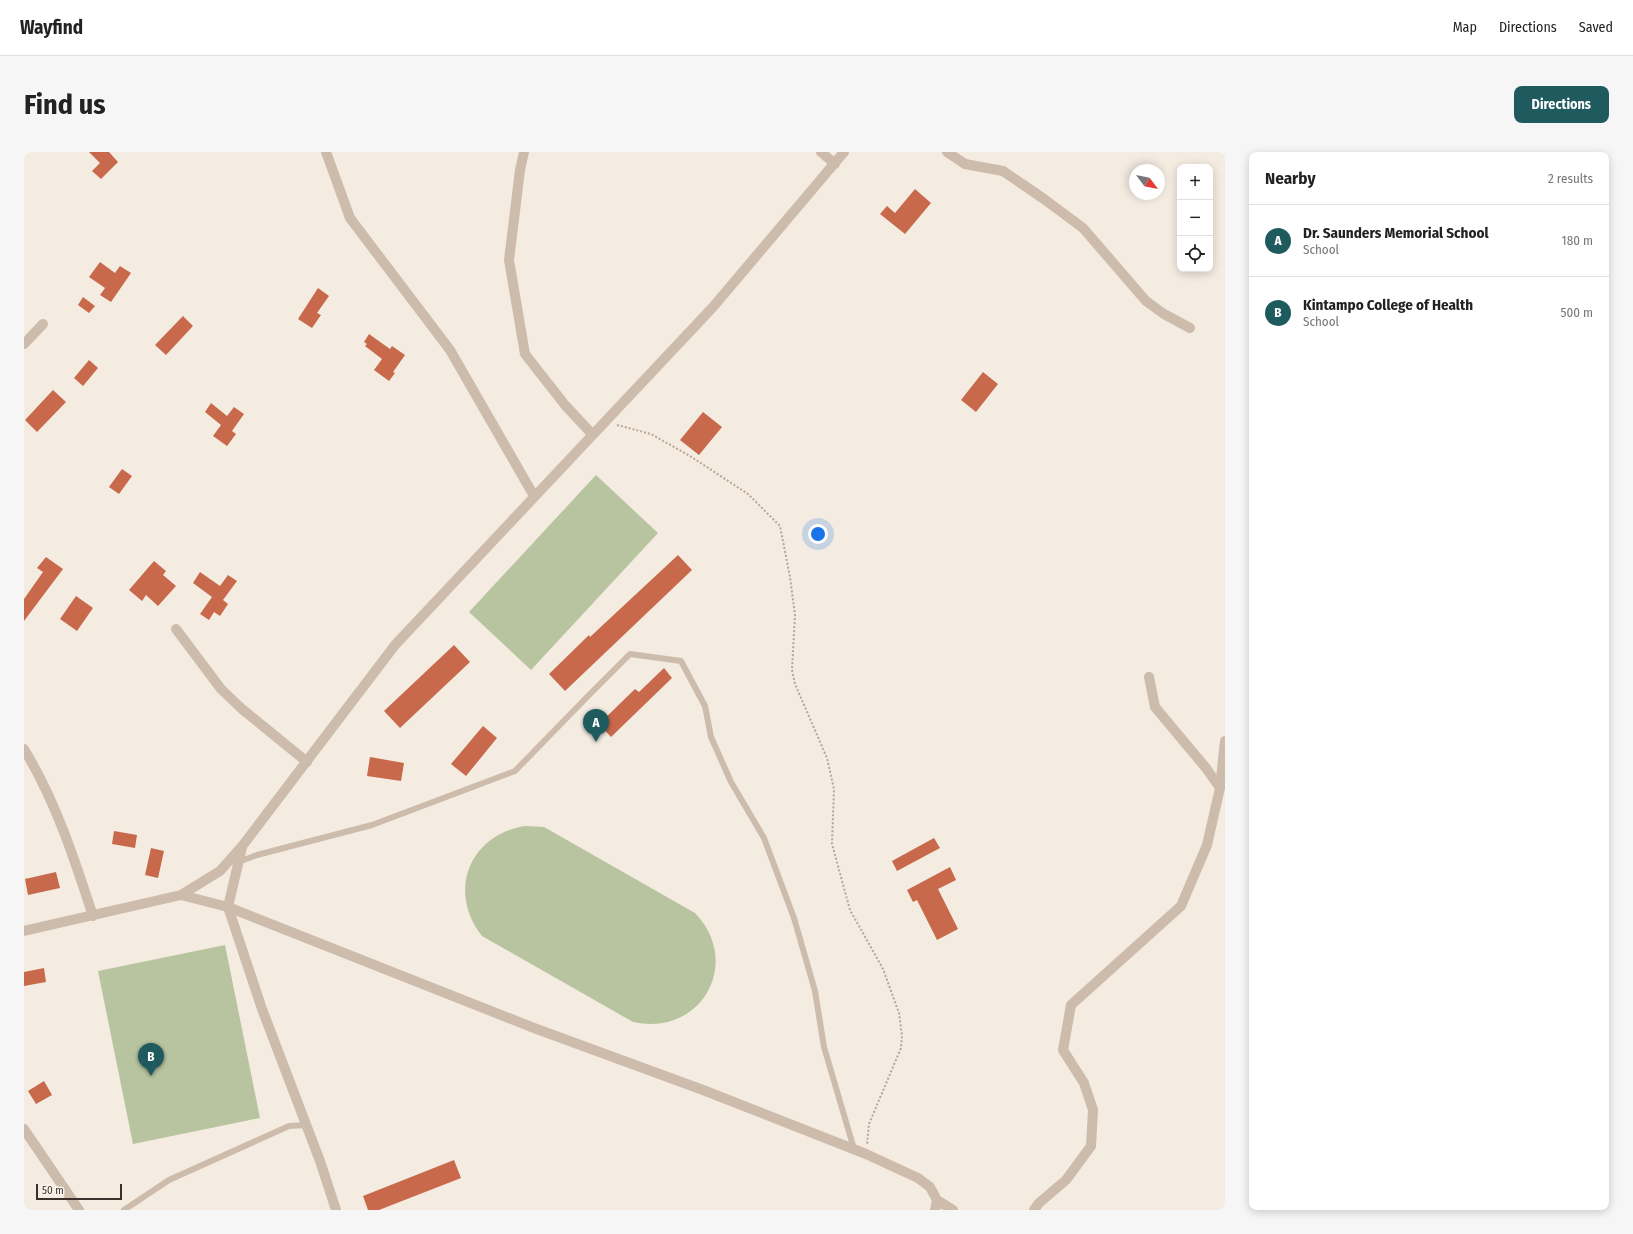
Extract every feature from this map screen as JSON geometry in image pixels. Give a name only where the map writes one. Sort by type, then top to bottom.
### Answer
[{"type":"street","points":[[326,152],[350,218],[450,350],[534,496]]},
{"type":"street","points":[[524,152],[520,170],[509,260],[525,354],[565,405],[592,434]]},
{"type":"street","points":[[821,152],[835,164]]},
{"type":"street","points":[[24,931],[181,895],[220,871],[243,845],[307,762],[394,645],[713,306],[844,152]]},
{"type":"street","points":[[947,152],[965,164],[1006,173],[1050,204],[1083,228],[1146,301],[1164,314],[1190,328]]},
{"type":"street","points":[[24,344],[43,324]]},
{"type":"street","points":[[176,629],[221,690],[307,762]]},
{"type":"street","points":[[1149,677],[1155,707],[1206,768],[1220,788]]},
{"type":"street","points":[[1034,1210],[1039,1203],[1066,1180],[1091,1146],[1093,1110],[1084,1082],[1064,1050],[1071,1005],[1181,906],[1207,845],[1220,788],[1225,741]]},
{"type":"street","points":[[24,750],[39,774],[65,831],[92,916]]},
{"type":"street","points":[[243,845],[228,907],[262,1009],[306,1125],[336,1210]]},
{"type":"street","points":[[181,895],[228,907],[505,1016],[854,1149],[918,1178],[930,1187],[936,1205],[953,1210]]},
{"type":"street","points":[[24,1129],[79,1210]]},
{"type":"lane","points":[[238,862],[257,855],[372,825],[515,771],[630,654],[681,661],[705,706],[711,737],[731,782],[764,838],[794,918],[815,991],[824,1047],[854,1149]]},
{"type":"lane","points":[[124,1210],[169,1180],[289,1126],[306,1125]]},
{"type":"path","points":[[604,422],[651,434],[690,456],[748,494],[780,526],[790,577],[795,615],[792,670],[795,684],[827,758],[834,789],[832,844],[850,910],[883,969],[899,1013],[902,1036],[901,1048],[869,1124],[866,1154]]},
{"type":"green space","points":[[596,475],[658,533],[531,670],[469,612]]},
{"type":"green space","points":[[525,826],[544,827],[695,913],[709,933],[715,953],[714,973],[708,992],[695,1007],[678,1018],[657,1024],[633,1022],[482,936],[472,919],[466,902],[465,884],[469,868],[478,853],[490,841],[506,832]]},
{"type":"green space","points":[[225,945],[260,1118],[133,1144],[98,971]]},
{"type":"building","points":[[89,152],[109,152],[118,162],[101,179],[92,171],[100,163]]},
{"type":"building","points":[[915,189],[931,203],[905,234],[880,214],[887,206],[895,213]]},
{"type":"building","points":[[100,262],[115,273],[120,266],[131,273],[111,302],[100,295],[105,288],[89,277]]},
{"type":"building","points":[[318,288],[329,296],[317,313],[321,315],[312,328],[298,319]]},
{"type":"building","points":[[83,297],[95,306],[89,313],[78,305]]},
{"type":"building","points":[[183,316],[193,326],[166,355],[155,345]]},
{"type":"building","points":[[369,334],[390,349],[392,346],[405,355],[393,372],[395,373],[389,381],[374,370],[382,359],[365,346],[367,344],[364,342]]},
{"type":"building","points":[[89,360],[98,368],[83,386],[74,378]]},
{"type":"building","points":[[983,372],[998,384],[976,412],[961,400]]},
{"type":"building","points":[[53,390],[66,402],[37,432],[25,420]]},
{"type":"building","points":[[211,403],[227,416],[234,407],[244,414],[232,431],[236,434],[227,446],[213,436],[221,425],[205,412]]},
{"type":"building","points":[[703,412],[722,427],[699,455],[680,440]]},
{"type":"building","points":[[122,469],[132,476],[119,494],[109,487]]},
{"type":"building","points":[[678,555],[692,570],[565,691],[549,674],[589,635],[590,637]]},
{"type":"building","points":[[46,557],[63,569],[24,621],[24,599],[43,572],[37,568]]},
{"type":"building","points":[[154,561],[166,571],[163,575],[176,586],[158,606],[146,595],[142,601],[129,590]]},
{"type":"building","points":[[200,572],[220,586],[228,575],[237,581],[223,600],[228,604],[220,616],[214,612],[209,620],[200,614],[212,597],[193,583]]},
{"type":"building","points":[[76,596],[93,608],[77,631],[60,619]]},
{"type":"building","points":[[454,645],[470,662],[400,728],[384,711]]},
{"type":"building","points":[[664,668],[672,678],[611,737],[599,724],[635,689],[639,692]]},
{"type":"building","points":[[483,726],[497,738],[466,776],[451,764]]},
{"type":"building","points":[[370,757],[404,763],[401,781],[367,776]]},
{"type":"building","points":[[114,831],[137,835],[135,848],[112,844]]},
{"type":"building","points":[[934,838],[940,848],[897,871],[892,861]]},
{"type":"building","points":[[151,848],[164,851],[158,878],[145,875]]},
{"type":"building","points":[[950,867],[956,880],[938,889],[958,929],[937,940],[917,900],[913,902],[907,890]]},
{"type":"building","points":[[56,872],[60,888],[28,895],[25,879]]},
{"type":"building","points":[[44,968],[46,982],[24,986],[24,972]]},
{"type":"building","points":[[44,1081],[52,1095],[36,1104],[28,1091]]},
{"type":"building","points":[[454,1160],[461,1178],[379,1210],[368,1210],[363,1196]]},
{"type":"place","name":"Dr. Saunders Memorial School","points":[[596,742]]},
{"type":"place","name":"Kintampo College of Health","points":[[151,1076]]}]
